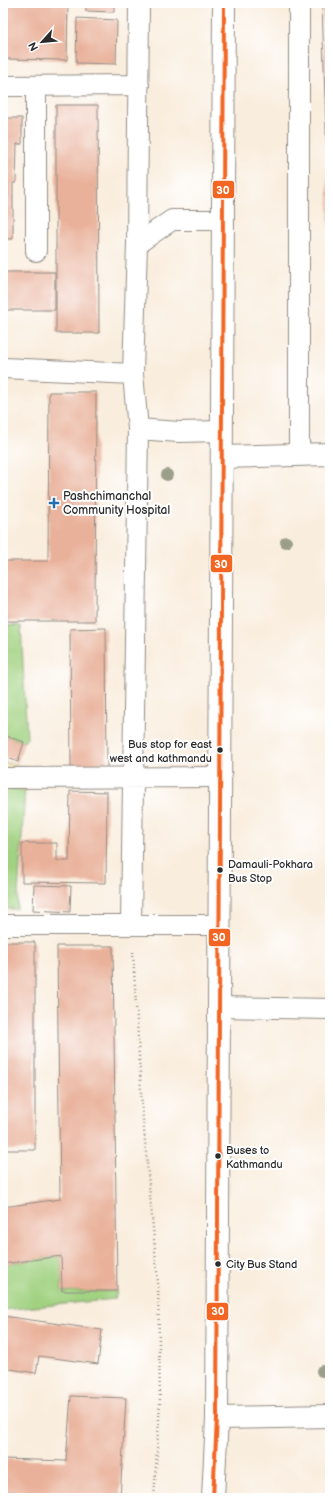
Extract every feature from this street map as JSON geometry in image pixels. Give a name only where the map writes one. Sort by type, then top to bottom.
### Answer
[{"type":"main road","points":[[213,1498],[217,1418],[224,3]]},
{"type":"main road","points":[[222,457],[330,454]]},
{"type":"main road","points":[[217,1418],[329,1416]]},
{"type":"main road","points":[[216,1443],[220,1498]]},
{"type":"lane","points":[[131,925],[138,429],[133,374],[137,244],[139,3]]},
{"type":"lane","points":[[299,3],[299,455]]},
{"type":"lane","points":[[3,86],[139,85]]},
{"type":"lane","points":[[36,86],[36,251]]},
{"type":"lane","points":[[137,244],[172,220],[223,220]]},
{"type":"lane","points":[[3,368],[133,374]]},
{"type":"lane","points":[[138,429],[179,432],[221,431]]},
{"type":"lane","points":[[3,778],[133,776],[220,777]]},
{"type":"lane","points":[[3,925],[219,925]]},
{"type":"lane","points":[[218,1007],[330,1009]]},
{"type":"path","points":[[131,925],[142,1108],[158,1283],[160,1403],[154,1498]]},
{"type":"path","points":[[326,1498],[329,1416]]},
{"type":"green space","points":[[3,625],[21,626],[27,738],[24,742],[3,735]]},
{"type":"green space","points":[[3,788],[25,790],[17,909],[3,909]]},
{"type":"green space","points":[[61,1256],[62,1291],[117,1291],[115,1299],[3,1310],[3,1264]]},
{"type":"sand","points":[[3,762],[26,767],[25,790],[3,788]]},
{"type":"building","points":[[3,3],[68,3],[67,60],[3,59]]},
{"type":"building","points":[[86,3],[114,3],[114,12],[86,11]]},
{"type":"building","points":[[322,3],[330,3],[330,228],[329,228]]},
{"type":"building","points":[[77,18],[117,20],[116,64],[76,63]]},
{"type":"building","points":[[56,105],[98,105],[99,333],[56,333]]},
{"type":"building","points":[[3,118],[22,118],[22,144],[17,144],[16,183],[13,183],[13,239],[3,239]]},
{"type":"building","points":[[3,272],[55,272],[55,310],[3,310]]},
{"type":"building","points":[[49,392],[96,392],[95,621],[3,621],[3,561],[48,561]]},
{"type":"building","points":[[106,628],[107,770],[71,769],[70,629]]},
{"type":"building","points":[[3,735],[24,742],[18,762],[3,756]]},
{"type":"building","points":[[70,791],[107,792],[106,883],[22,882],[22,843],[57,843],[57,861],[69,861]]},
{"type":"building","points":[[34,885],[71,886],[70,912],[33,910]]},
{"type":"building","points":[[3,942],[35,942],[35,1150],[3,1150]]},
{"type":"building","points":[[57,946],[113,946],[117,1291],[62,1291],[61,1256],[3,1264],[3,1207],[60,1199]]},
{"type":"building","points":[[3,1316],[102,1330],[98,1364],[39,1356],[36,1373],[3,1368]]},
{"type":"building","points":[[71,1396],[126,1398],[120,1498],[3,1498],[3,1459],[66,1461]]},
{"type":"transit line","name":"30","points":[[213,1498],[217,1418],[224,3]]},
{"type":"place","name":"Pashchimanchal Community Hospital","points":[[54,503]]},
{"type":"place","name":"Bus stop for east west and kathmandu","points":[[220,750]]},
{"type":"place","name":"Damauli-Pokhara Bus Stop","points":[[220,870]]},
{"type":"place","name":"Buses to Kathmandu","points":[[218,1156]]},
{"type":"place","name":"City Bus Stand","points":[[218,1264]]}]
